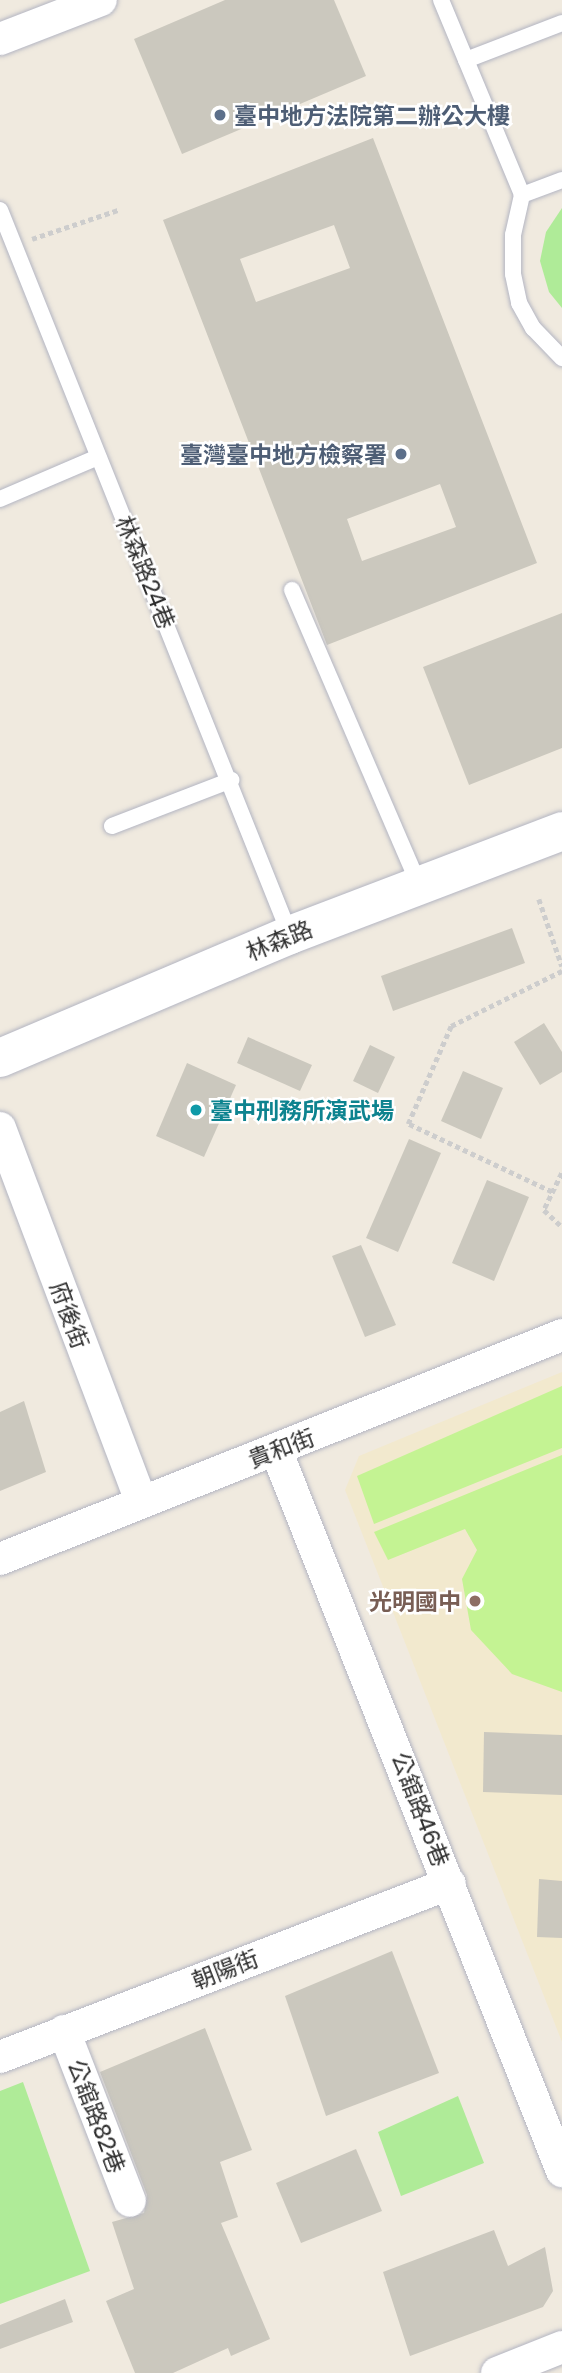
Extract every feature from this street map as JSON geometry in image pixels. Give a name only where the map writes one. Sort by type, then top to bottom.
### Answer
[{"type":"main road","name":"林森路","points":[[0,1058],[290,935],[562,831]]},
{"type":"street","points":[[0,39],[47,10],[101,0]]},
{"type":"street","name":"府後街","points":[[0,1128],[141,1502]]},
{"type":"street","name":"貴和街","points":[[0,1559],[562,1335]]},
{"type":"street","name":"公舘路46巷","points":[[276,1450],[562,2171]]},
{"type":"street","name":"朝陽街","points":[[0,2056],[450,1883]]},
{"type":"street","name":"公舘路82巷","points":[[64,2031],[130,2202]]},
{"type":"street","points":[[497,2373],[548,2359]]},
{"type":"lane","points":[[441,0],[522,195],[513,235],[519,303],[533,328],[562,358]]},
{"type":"lane","points":[[466,60],[562,23]]},
{"type":"lane","points":[[522,195],[562,180]]},
{"type":"lane","name":"林森路24巷","points":[[0,210],[231,780],[290,935]]},
{"type":"lane","points":[[0,499],[98,457]]},
{"type":"lane","points":[[292,590],[419,885]]},
{"type":"lane","points":[[112,826],[231,780]]},
{"type":"path","points":[[15,245],[118,210]]},
{"type":"path","points":[[539,899],[562,966]]},
{"type":"path","points":[[552,1192],[408,1124],[451,1026],[562,971]]},
{"type":"path","points":[[562,1173],[544,1210],[562,1227]]},
{"type":"shaded area","name":"光明國中","points":[[562,1372],[562,2042],[345,1490],[359,1456]]},
{"type":"green space","points":[[562,208],[562,308],[549,292],[540,261],[546,232]]},
{"type":"green space","points":[[562,1386],[562,1448],[374,1524],[357,1476]]},
{"type":"green space","points":[[562,1455],[562,1692],[512,1674],[471,1630],[462,1579],[477,1550],[465,1529],[388,1560],[374,1532]]},
{"type":"green space","points":[[23,2082],[90,2271],[0,2304],[0,2091]]},
{"type":"green space","points":[[458,2096],[484,2163],[401,2196],[378,2132]]},
{"type":"building","name":"臺中地方法院第二辦公大樓","points":[[225,0],[334,0],[366,76],[182,154],[134,39]]},
{"type":"building","points":[[373,138],[537,563],[327,645],[163,220]],"holes":[[[334,225],[350,268],[256,302],[240,259]],[[440,484],[456,527],[362,561],[347,519]]]},
{"type":"building","points":[[562,613],[562,748],[469,785],[423,667]]},
{"type":"building","points":[[512,928],[525,963],[393,1011],[381,976]]},
{"type":"building","points":[[544,1023],[562,1052],[562,1072],[540,1085],[514,1042]]},
{"type":"building","points":[[248,1037],[312,1065],[300,1091],[237,1063]]},
{"type":"building","points":[[370,1045],[395,1057],[378,1093],[353,1081]]},
{"type":"building","name":"臺中刑務所演武場","points":[[187,1063],[236,1085],[204,1157],[156,1136]]},
{"type":"building","points":[[463,1071],[503,1088],[481,1139],[441,1121]]},
{"type":"building","points":[[409,1139],[441,1153],[398,1252],[366,1238]]},
{"type":"building","points":[[487,1180],[529,1197],[494,1281],[452,1263]]},
{"type":"building","points":[[361,1245],[396,1325],[365,1337],[332,1256]]},
{"type":"building","points":[[24,1401],[46,1472],[0,1491],[0,1412]]},
{"type":"building","points":[[484,1732],[562,1735],[562,1795],[483,1792]]},
{"type":"building","points":[[539,1879],[562,1881],[562,1938],[537,1937]]},
{"type":"building","points":[[392,1951],[439,2073],[326,2116],[285,1996]]},
{"type":"building","points":[[205,2028],[252,2150],[220,2162],[238,2217],[221,2223],[270,2339],[231,2356],[228,2348],[173,2373],[135,2373],[106,2301],[134,2289],[112,2222],[144,2213],[147,2195],[100,2072]]},
{"type":"building","points":[[356,2149],[382,2211],[301,2243],[276,2183]]},
{"type":"building","points":[[494,2230],[508,2266],[545,2247],[553,2291],[543,2307],[410,2356],[383,2272]]},
{"type":"building","points":[[65,2299],[73,2322],[0,2349],[0,2325]]},
{"type":"place","name":"臺中地方法院第二辦公大樓","points":[[220,115]]},
{"type":"place","name":"臺灣臺中地方檢察署","points":[[401,454]]},
{"type":"place","name":"臺中刑務所演武場","points":[[196,1110]]},
{"type":"place","name":"光明國中","points":[[475,1601]]}]
